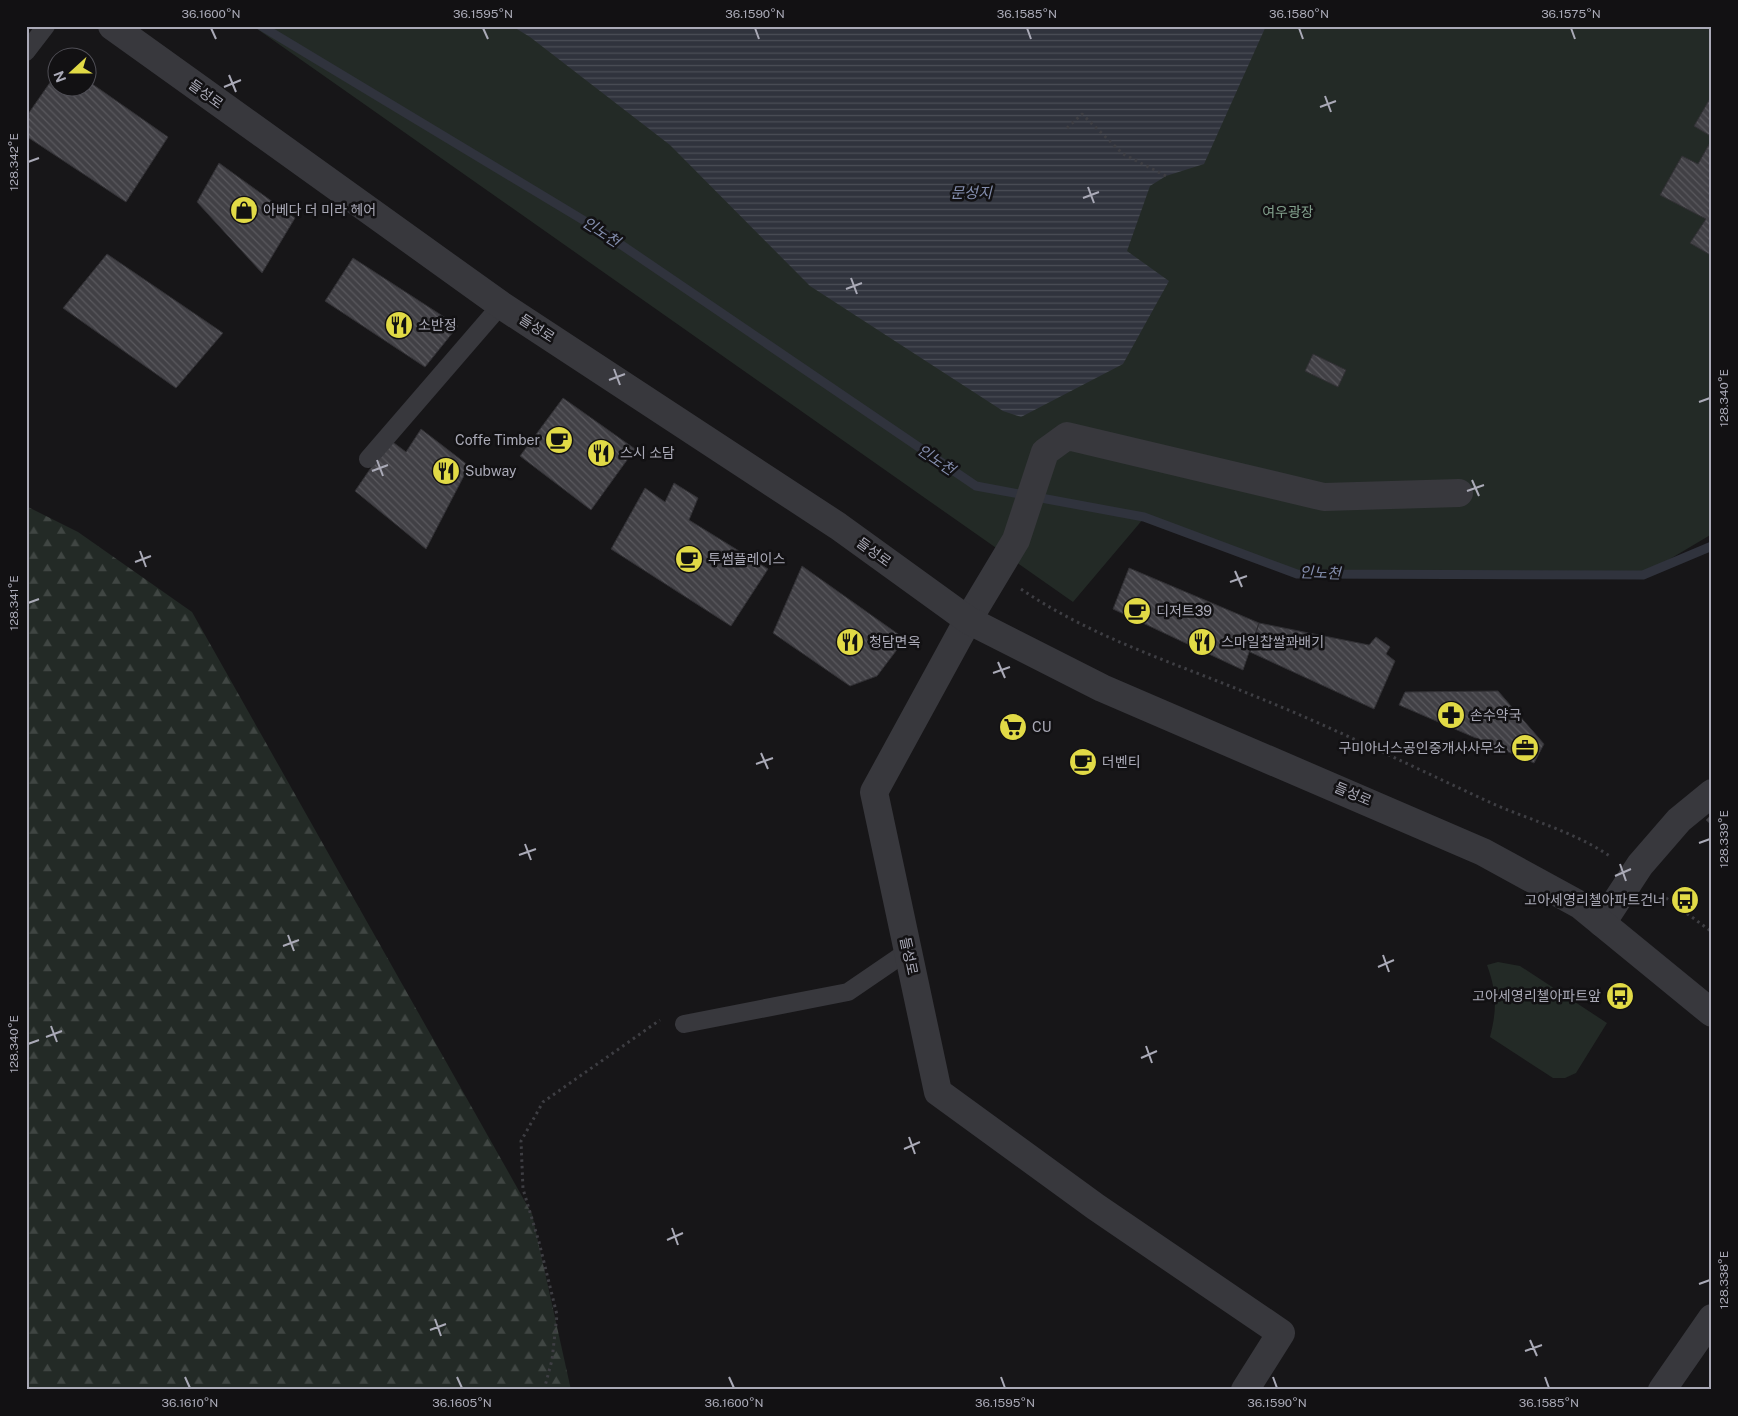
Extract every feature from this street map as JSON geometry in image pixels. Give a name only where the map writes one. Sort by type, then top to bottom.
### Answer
[{"type":"street","name":"들성로","points":[[112,26],[501,305],[838,526],[968,620],[1102,688],[1483,852],[1580,905],[1712,1013]]},
{"type":"street","points":[[968,620],[1016,540],[1045,452],[1067,436],[1324,497],[1459,493]]},
{"type":"street","name":"들성로","points":[[968,620],[874,792],[938,1092],[1096,1207],[1281,1333],[1245,1390]]},
{"type":"street","points":[[1602,923],[1640,865],[1679,820],[1712,793]]},
{"type":"street","points":[[1662,1390],[1712,1318]]},
{"type":"lane","points":[[26,52],[46,26]]},
{"type":"lane","points":[[368,459],[501,305]]},
{"type":"lane","points":[[684,1024],[848,992],[908,951]]},
{"type":"path","points":[[1067,128],[1082,114],[1122,154],[1166,176]]},
{"type":"path","points":[[1045,606],[1103,634],[1336,729],[1489,802],[1594,845],[1611,858]]},
{"type":"path","points":[[1666,898],[1712,932]]},
{"type":"path","points":[[544,1390],[552,1360],[557,1315],[539,1242],[523,1190],[521,1141],[543,1102],[663,1018],[684,1024]]},
{"type":"green space","name":"여우광장","points":[[253,26],[1712,26],[1712,534],[1643,575],[1297,574],[1144,518],[1073,602]]},
{"type":"green space","points":[[26,506],[78,532],[192,612],[532,1214],[571,1390],[26,1390]]},
{"type":"green space","points":[[1498,962],[1520,966],[1607,1023],[1576,1073],[1565,1078],[1553,1078],[1490,1037],[1495,1001],[1493,984],[1487,965]]},
{"type":"water","name":"문성지","points":[[512,26],[1266,26],[1204,164],[1166,176],[1150,186],[1127,251],[1169,281],[1123,364],[1021,417],[1003,411],[810,286],[670,145],[530,37]]},
{"type":"building","points":[[48,85],[48,98],[98,98],[98,88],[168,137],[126,202],[26,136],[26,117]]},
{"type":"building","points":[[1712,95],[1712,137],[1694,126]]},
{"type":"building","points":[[1712,139],[1712,256],[1690,243],[1706,219],[1660,195],[1682,156],[1698,164]]},
{"type":"building","name":"아베다 더 미라 헤어","points":[[219,163],[295,218],[262,273],[197,202]]},
{"type":"building","points":[[107,254],[223,333],[176,388],[63,308]]},
{"type":"building","points":[[353,258],[458,326],[425,367],[325,301]]},
{"type":"building","points":[[1313,354],[1346,370],[1338,387],[1305,371]]},
{"type":"building","points":[[563,398],[635,449],[591,510],[520,456]]},
{"type":"building","points":[[421,429],[469,466],[426,549],[355,491],[390,440],[406,452]]},
{"type":"building","name":"투썸플레이스","points":[[674,483],[698,498],[689,520],[768,569],[731,626],[611,549],[645,488],[665,502]]},
{"type":"building","points":[[802,566],[905,639],[877,676],[850,686],[773,633]]},
{"type":"building","points":[[1129,568],[1259,623],[1243,670],[1113,609]]},
{"type":"building","points":[[1259,623],[1369,645],[1376,637],[1390,647],[1386,654],[1395,661],[1374,709],[1250,652]]},
{"type":"building","points":[[1498,691],[1544,744],[1534,763],[1399,705],[1405,692]]},
{"type":"building","points":[[1712,814],[1712,825],[1706,820]]},
{"type":"waterway","name":"인노천","points":[[261,26],[598,229],[976,486],[1144,517],[1297,574],[1643,575],[1712,546]]},
{"type":"place","name":"아베다 더 미라 헤어","points":[[244,210]]},
{"type":"place","name":"소반정","points":[[399,325]]},
{"type":"place","name":"Coffe Timber","points":[[559,440]]},
{"type":"place","name":"스시 소담","points":[[601,453]]},
{"type":"place","name":"Subway","points":[[446,471]]},
{"type":"place","name":"투썸플레이스","points":[[689,559]]},
{"type":"place","name":"디저트39","points":[[1137,611]]},
{"type":"place","name":"청담면옥","points":[[850,642]]},
{"type":"place","name":"스마일찹쌀꽈배기","points":[[1202,642]]},
{"type":"place","name":"손수약국","points":[[1451,715]]},
{"type":"place","name":"CU","points":[[1013,727]]},
{"type":"place","name":"구미아너스공인중개사사무소","points":[[1525,748]]},
{"type":"place","name":"더벤티","points":[[1083,762]]},
{"type":"place","name":"고아세영리첼아파트건너","points":[[1685,900]]},
{"type":"place","name":"고아세영리첼아파트앞","points":[[1620,996]]}]
